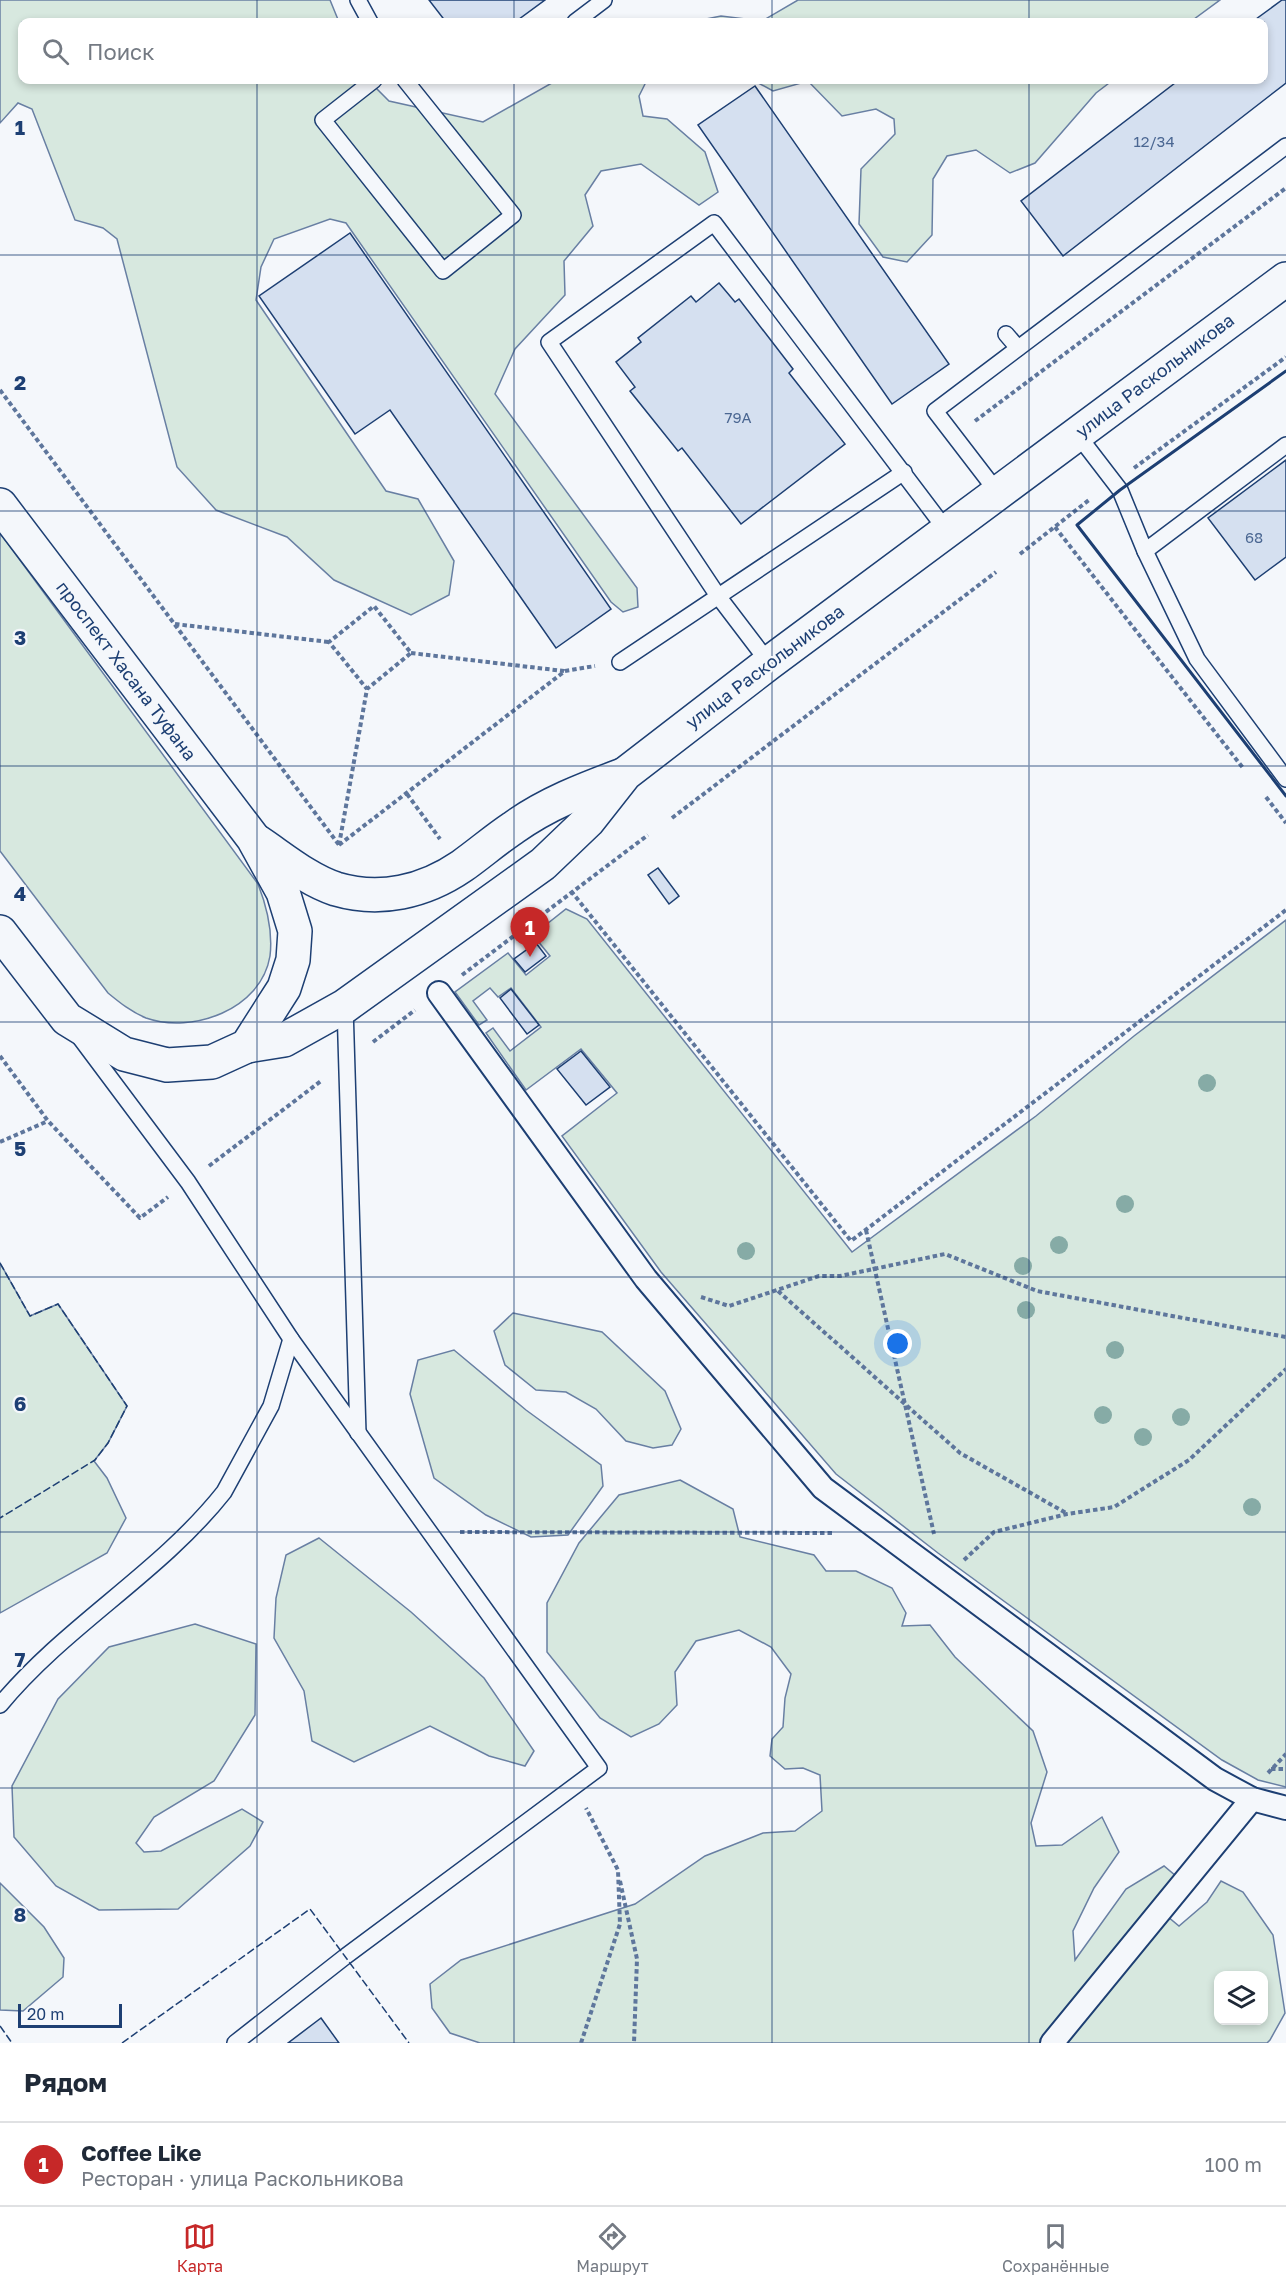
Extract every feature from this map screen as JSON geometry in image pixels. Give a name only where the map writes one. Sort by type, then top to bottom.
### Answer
[{"type":"street","name":"улица Раскольникова","points":[[67,1019],[124,1054],[167,1065],[212,1062],[247,1046],[284,1040],[345,1006],[543,864],[588,821],[625,774],[769,663],[1286,279]]},
{"type":"street","name":"проспект Хасана Туфана","points":[[0,505],[253,838]]},
{"type":"street","points":[[253,838],[303,872],[335,888],[370,895],[402,893],[431,884],[461,867],[514,826],[570,795],[625,774]]},
{"type":"street","points":[[247,1046],[284,988],[293,960],[295,931],[284,892],[253,838]]},
{"type":"street","points":[[0,932],[67,1019]]},
{"type":"street","points":[[439,993],[646,1279],[823,1488],[1215,1779],[1252,1799],[1286,1808]]},
{"type":"street","points":[[1052,2043],[1252,1799]]},
{"type":"lane","points":[[358,0],[368,18]]},
{"type":"lane","points":[[580,18],[604,0]]},
{"type":"lane","points":[[369,84],[323,120],[443,271],[513,215],[408,84]]},
{"type":"lane","points":[[998,493],[935,411],[1286,146]]},
{"type":"lane","points":[[769,663],[718,596],[549,342],[714,224],[947,531]]},
{"type":"lane","points":[[1006,334],[1018,348]]},
{"type":"lane","points":[[1077,434],[1120,490],[1145,551],[1197,659],[1286,778]]},
{"type":"lane","points":[[1145,551],[1286,445]]},
{"type":"lane","points":[[620,662],[904,472]]},
{"type":"lane","points":[[345,1006],[358,1433]]},
{"type":"lane","points":[[67,1019],[188,1182],[291,1339],[599,1768],[346,1956],[235,2043]]},
{"type":"lane","points":[[0,1705],[49,1652],[162,1557],[216,1503],[271,1406],[291,1339]]},
{"type":"path","points":[[955,437],[1286,188]]},
{"type":"path","points":[[1127,473],[1286,357]]},
{"type":"path","points":[[0,390],[339,845]]},
{"type":"path","points":[[1020,554],[1089,500]]},
{"type":"path","points":[[1055,527],[1250,777]]},
{"type":"path","points":[[672,818],[996,572]]},
{"type":"path","points":[[329,642],[374,606],[411,653],[565,672],[620,662]]},
{"type":"path","points":[[174,624],[329,642],[367,688]]},
{"type":"path","points":[[339,845],[367,688],[411,653]]},
{"type":"path","points":[[339,845],[565,672]]},
{"type":"path","points":[[407,794],[442,842]]},
{"type":"path","points":[[1264,795],[1286,823]]},
{"type":"path","points":[[373,1042],[648,835]]},
{"type":"path","points":[[572,891],[851,1241],[1286,910]]},
{"type":"path","points":[[0,1056],[48,1121],[140,1218],[168,1197]]},
{"type":"path","points":[[209,1166],[322,1081]]},
{"type":"path","points":[[0,1142],[48,1121]]},
{"type":"path","points":[[866,1230],[944,1579]]},
{"type":"path","points":[[698,1296],[729,1306],[819,1276],[840,1276],[945,1254],[1037,1291],[1286,1337]]},
{"type":"path","points":[[778,1291],[960,1453],[1067,1514]]},
{"type":"path","points":[[944,1579],[994,1532],[1067,1514],[1114,1507],[1189,1460],[1286,1369]]},
{"type":"path","points":[[429,1532],[884,1533]]},
{"type":"path","points":[[1271,1769],[1286,1768]]},
{"type":"path","points":[[575,1786],[618,1870],[637,1959],[634,2043]]},
{"type":"path","points":[[581,2043],[620,1924],[618,1870]]},
{"type":"shaded area","points":[[0,0],[330,0],[337,18],[18,18],[18,84],[372,84],[389,101],[483,122],[550,84],[645,84],[639,96],[643,116],[667,119],[705,152],[718,192],[699,205],[641,164],[601,171],[585,195],[593,226],[564,261],[565,295],[515,349],[495,394],[637,588],[638,607],[623,612],[611,602],[346,223],[330,219],[274,239],[261,267],[256,300],[386,491],[418,499],[454,561],[449,595],[411,615],[334,580],[287,537],[216,510],[177,467],[117,239],[103,228],[75,220],[32,109],[18,103],[0,123]]},
{"type":"shaded area","points":[[798,0],[1220,0],[1195,18],[767,18]]},
{"type":"shaded area","points":[[721,16],[737,18],[711,18]]},
{"type":"shaded area","points":[[760,84],[798,84],[773,91]]},
{"type":"shaded area","points":[[811,84],[1108,84],[1096,93],[1035,163],[1010,173],[976,150],[947,156],[933,179],[932,235],[907,262],[883,257],[859,224],[861,169],[895,134],[894,119],[876,109],[842,116]]},
{"type":"shaded area","points":[[0,533],[258,884],[271,937],[270,956],[264,975],[253,991],[239,1004],[222,1013],[203,1020],[184,1023],[164,1022],[146,1018],[121,1003],[108,993],[0,851]]},
{"type":"shaded area","points":[[566,909],[587,919],[852,1252],[1036,1116],[1134,1036],[1286,920],[1286,1787],[1258,1780],[1222,1760],[938,1553],[836,1474],[661,1272],[562,1136],[617,1093],[581,1049],[526,1090],[486,1033],[493,1028],[510,1051],[541,1027],[511,988],[498,997],[490,988],[473,1001],[487,1020],[479,1025],[455,992],[508,953],[526,975],[550,956],[533,935]]},
{"type":"shaded area","points":[[0,1263],[30,1316],[58,1304],[127,1406],[108,1443],[94,1461],[107,1478],[126,1518],[107,1553],[0,1613]]},
{"type":"shaded area","points":[[513,1313],[602,1332],[665,1391],[681,1429],[672,1445],[653,1448],[626,1441],[596,1409],[566,1392],[536,1390],[505,1365],[494,1331]]},
{"type":"shaded area","points":[[454,1350],[526,1410],[601,1465],[603,1486],[568,1535],[531,1537],[486,1515],[434,1478],[410,1394],[418,1360]]},
{"type":"shaded area","points":[[680,1480],[733,1509],[740,1537],[814,1555],[826,1571],[856,1571],[892,1588],[906,1613],[902,1626],[930,1625],[955,1657],[1033,1731],[1047,1772],[1031,1823],[1036,1846],[1062,1845],[1102,1817],[1119,1852],[1094,1888],[1073,1931],[1075,1960],[1126,1889],[1164,1866],[1183,1882],[1167,1916],[1179,1926],[1207,1902],[1221,1881],[1243,1892],[1273,1935],[1285,2013],[1270,2040],[1267,2043],[480,2043],[450,2033],[432,2008],[430,1984],[461,1960],[635,1904],[705,1856],[763,1833],[795,1831],[822,1811],[820,1775],[803,1768],[785,1769],[770,1756],[772,1739],[783,1727],[785,1698],[791,1674],[771,1647],[739,1630],[696,1641],[675,1672],[677,1705],[659,1724],[631,1737],[600,1718],[547,1652],[547,1603],[579,1543],[619,1495]]},
{"type":"shaded area","points":[[319,1538],[411,1612],[484,1678],[534,1751],[525,1766],[489,1756],[430,1726],[354,1762],[312,1741],[304,1691],[274,1638],[276,1598],[286,1555]]},
{"type":"shaded area","points":[[195,1624],[256,1644],[255,1715],[214,1781],[154,1817],[136,1843],[144,1852],[161,1851],[242,1809],[263,1822],[250,1846],[178,1909],[99,1910],[56,1886],[14,1837],[12,1786],[58,1699],[109,1647]]},
{"type":"shaded area","points":[[0,1883],[44,1927],[64,1958],[63,1977],[23,2011],[0,2010]]},
{"type":"building","points":[[429,0],[545,0],[520,18],[443,18]]},
{"type":"building","points":[[1282,0],[1286,0],[1286,83],[1063,256],[1021,201],[1174,84],[1268,84],[1268,18],[1257,18]]},
{"type":"building","points":[[755,86],[949,364],[892,404],[698,125]]},
{"type":"building","points":[[350,233],[611,609],[556,648],[390,410],[355,434],[259,296]]},
{"type":"building","points":[[719,283],[735,302],[739,299],[793,369],[789,373],[845,444],[741,524],[682,448],[678,451],[630,391],[635,387],[616,362],[641,342],[638,338],[691,296],[696,302]]},
{"type":"building","points":[[1286,460],[1286,557],[1255,580],[1208,518]]},
{"type":"building","points":[[658,868],[679,896],[669,904],[648,875]]},
{"type":"building","points":[[536,943],[546,956],[525,972],[514,959]]},
{"type":"building","points":[[511,989],[539,1025],[527,1034],[500,998]]},
{"type":"building","points":[[581,1051],[610,1087],[586,1105],[557,1069]]},
{"type":"building","points":[[321,2018],[339,2043],[288,2043]]},
{"type":"fence","points":[[0,1263],[30,1316],[58,1304],[127,1406],[108,1443],[95,1460],[0,1518]]},
{"type":"fence","points":[[122,2043],[310,1909],[409,2043]]},
{"type":"fence","points":[[0,2026],[12,2043]]},
{"type":"wall","points":[[1286,371],[1120,490],[1077,525],[1286,796]]},
{"type":"place","name":"Coffee Like","points":[[530,957]]}]
